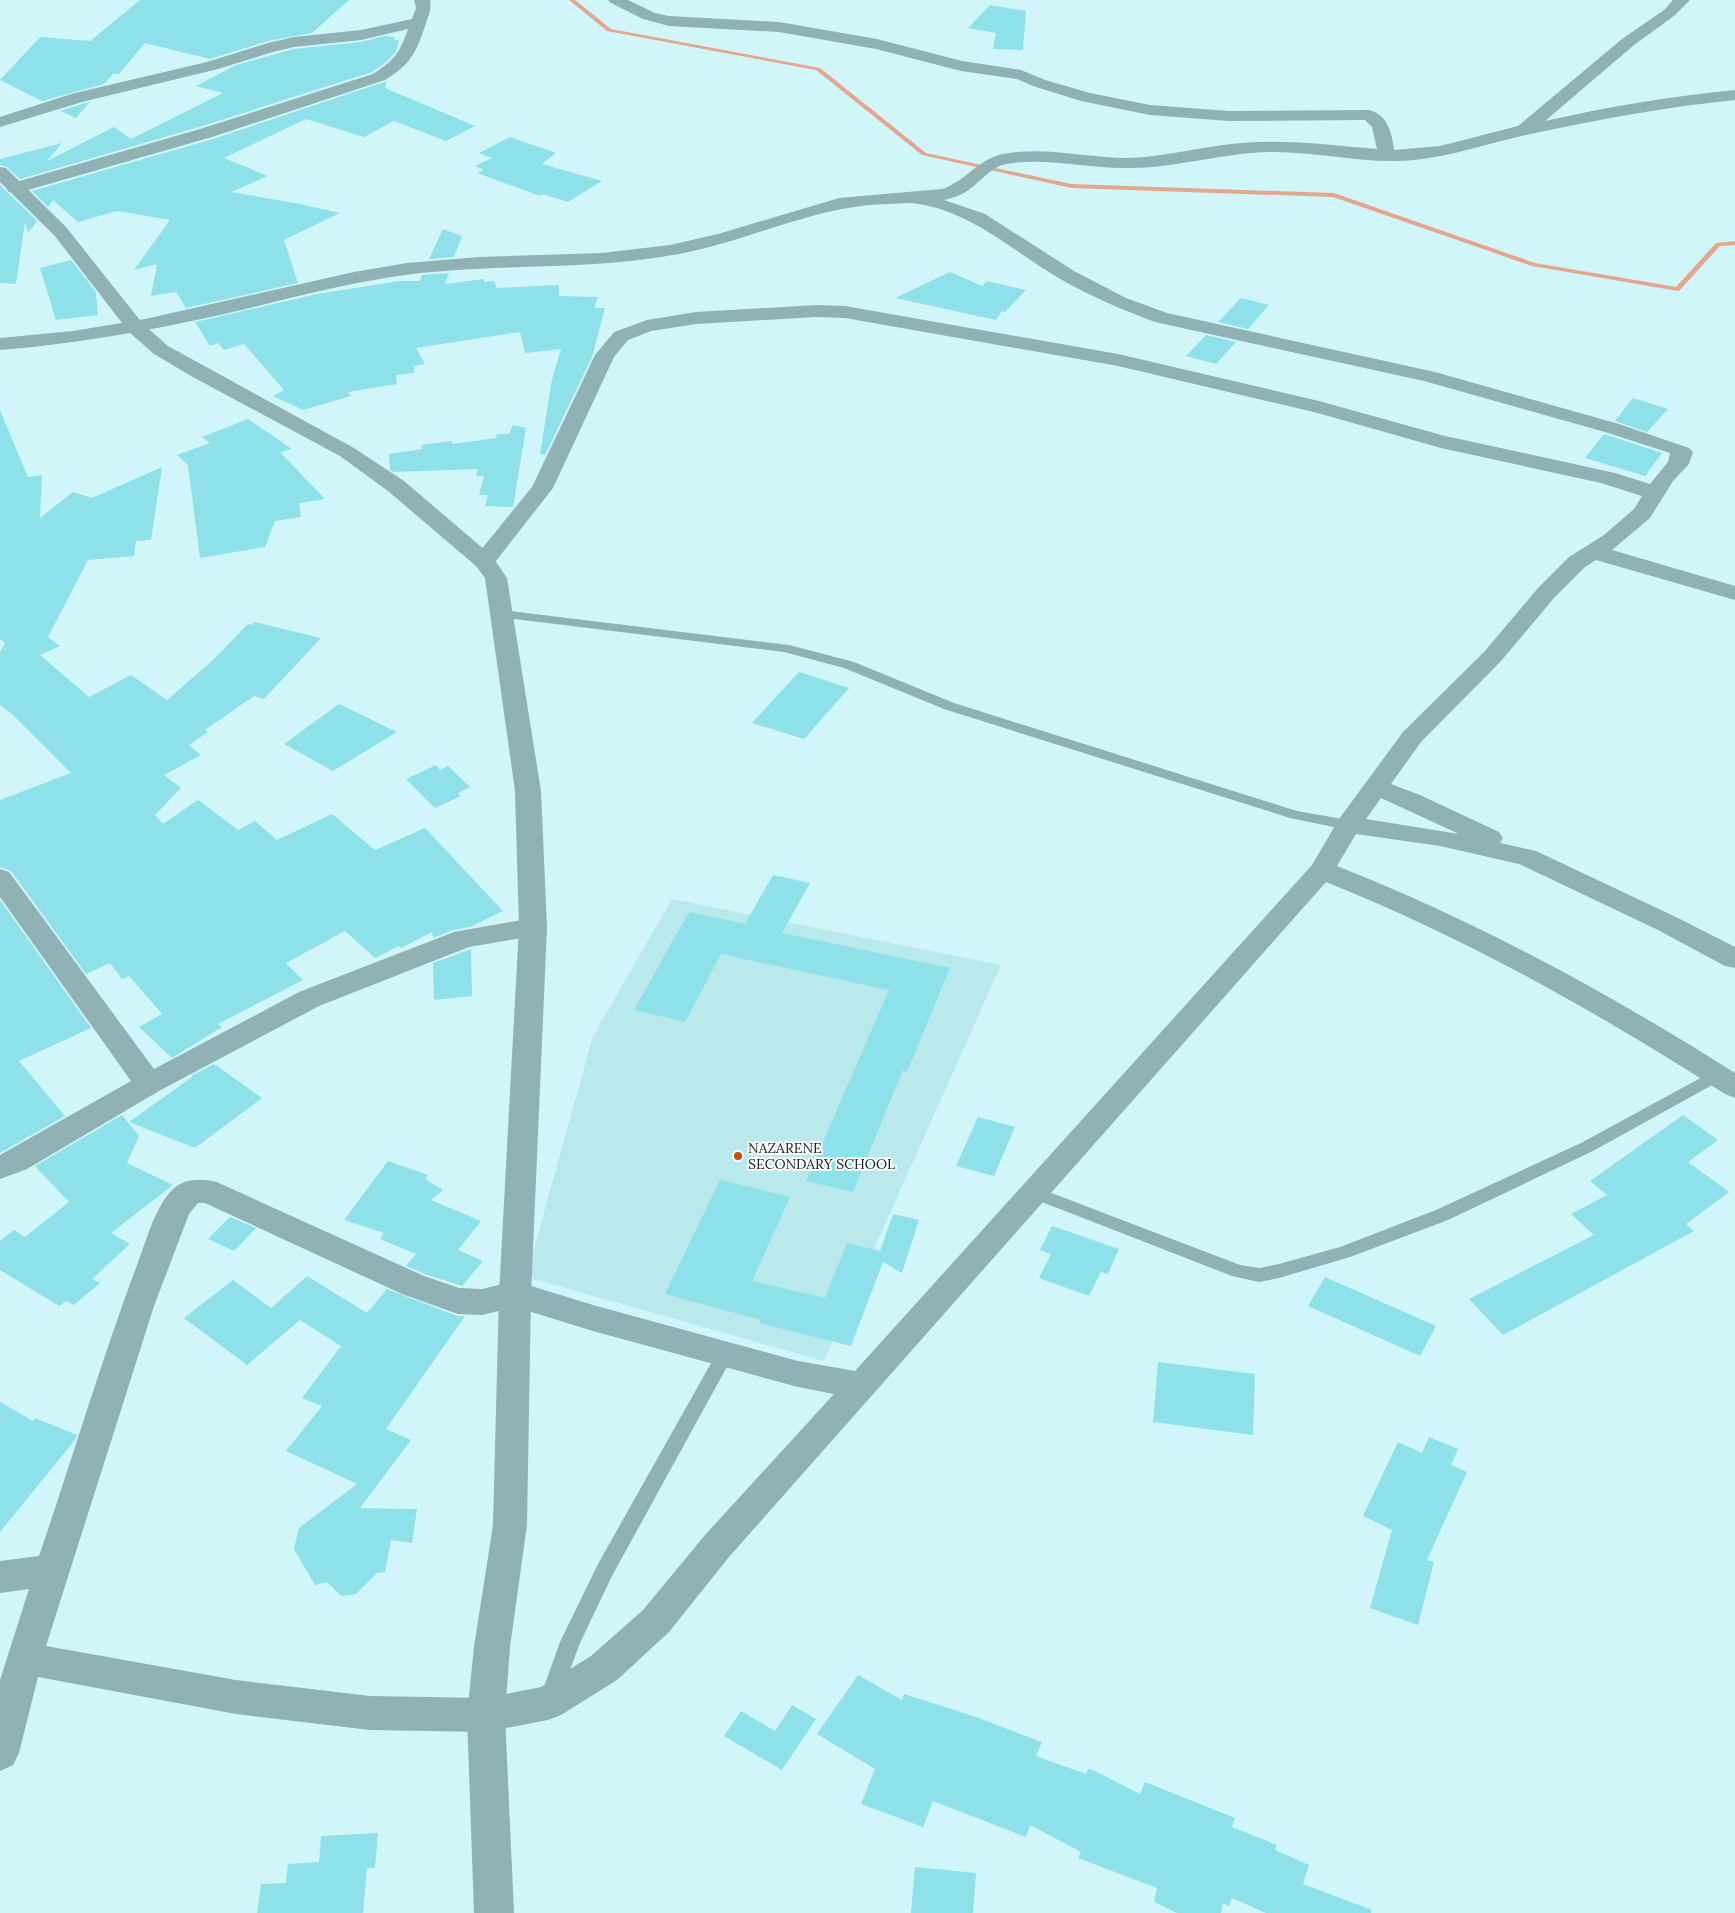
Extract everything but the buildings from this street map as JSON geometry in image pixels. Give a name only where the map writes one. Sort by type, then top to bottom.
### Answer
[{"type":"street","points":[[8,180],[206,133],[379,78],[394,69],[405,58],[417,22],[424,8],[422,0]]},
{"type":"street","points":[[616,0],[649,16],[669,21],[779,27],[877,44],[961,66],[1021,75],[1039,83],[1087,97],[1150,110],[1229,116],[1369,115],[1377,119],[1382,129],[1386,155]]},
{"type":"street","points":[[1524,130],[1628,42],[1669,13],[1682,0]]},
{"type":"street","points":[[0,122],[77,98],[203,69],[280,45],[361,35],[417,22]]},
{"type":"street","points":[[0,344],[136,328],[388,272],[437,265],[506,261],[583,260],[658,252],[738,235],[838,203],[858,200],[923,199],[956,192],[968,184],[984,168],[1003,159],[1066,157],[1111,163],[1132,162],[1174,159],[1254,147],[1323,148],[1386,155],[1437,151],[1524,130],[1652,106],[1730,97]]},
{"type":"street","points":[[8,180],[60,231],[136,328],[161,350],[347,452],[396,486],[484,561],[496,578],[528,791],[534,927],[515,1294],[510,1524],[492,1647],[486,1715],[494,1913]]},
{"type":"street","points":[[25,1658],[236,1697],[370,1713],[486,1715],[548,1703],[604,1668],[656,1621],[717,1546],[1035,1193],[1322,870],[1348,825],[1412,737],[1493,656],[1546,593],[1577,562],[1595,552],[1628,527],[1642,513],[1666,477],[1682,458],[1682,452],[1676,449],[1612,428],[1428,376],[1162,318],[1119,302],[1067,275],[1030,253],[979,218],[923,199]]},
{"type":"street","points":[[484,561],[511,530],[542,488],[605,355],[621,336],[647,326],[696,318],[816,311],[868,315],[975,336],[1118,360],[1302,403],[1441,442],[1607,478],[1655,493]]},
{"type":"street","points":[[1595,552],[1735,594]]},
{"type":"street","points":[[1375,787],[1437,812],[1668,924],[1735,959]]},
{"type":"street","points":[[1348,825],[1440,838],[1527,857]]},
{"type":"street","points":[[1322,870],[1380,893],[1531,968],[1637,1026],[1726,1081]]},
{"type":"street","points":[[0,878],[148,1084]]},
{"type":"street","points":[[0,1168],[16,1161],[148,1084],[301,1003],[359,978],[464,939],[534,927]]},
{"type":"street","points":[[0,1753],[9,1712],[25,1658],[111,1393],[132,1320],[162,1240],[182,1197],[194,1191],[208,1191],[413,1285],[458,1301],[482,1302],[515,1294],[593,1318],[798,1374],[862,1386]]},
{"type":"street","points":[[0,1577],[53,1570]]},
{"type":"lane","points":[[502,614],[784,648],[849,665],[948,706],[1055,738],[1294,815],[1348,825]]},
{"type":"lane","points":[[1035,1193],[1238,1271],[1259,1275],[1344,1252],[1442,1215],[1726,1081]]},
{"type":"lane","points":[[548,1703],[570,1642],[605,1570],[725,1354]]},
{"type":"shaded area","name":"NAZARENE SECONDARY SCHOOL","points":[[672,899],[1001,965],[824,1361],[526,1277],[593,1036]]},
{"type":"waterway","points":[[572,0],[609,30],[818,69],[924,154],[1071,186],[1334,195],[1534,265],[1678,289],[1718,244],[1735,243]]},
{"type":"place","name":"NAZARENE SECONDARY SCHOOL","points":[[738,1156]]}]
